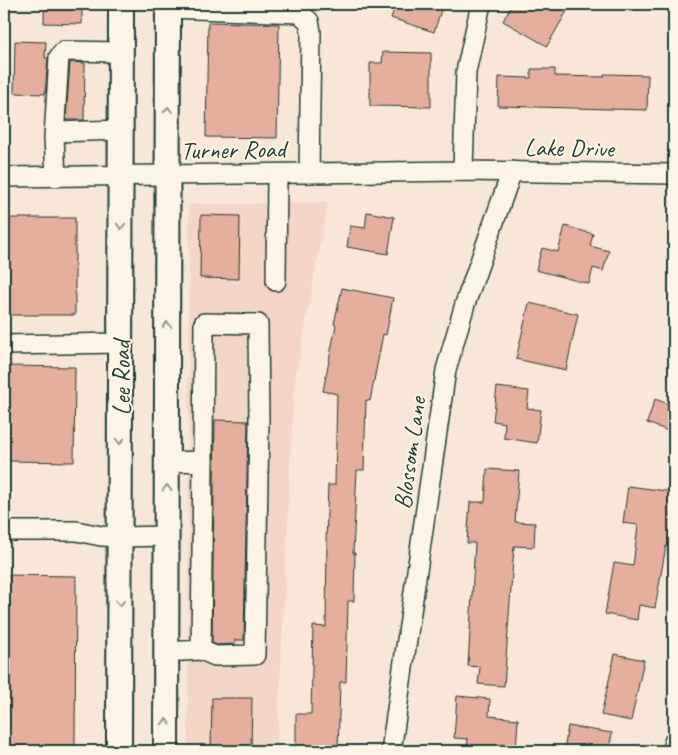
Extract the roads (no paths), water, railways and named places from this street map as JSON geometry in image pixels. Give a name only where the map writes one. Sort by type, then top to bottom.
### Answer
[{"type":"main road","name":"Lee Road","points":[[119,751],[121,4]]},
{"type":"main road","name":"Lee Road","points":[[166,751],[168,6]]},
{"type":"street","points":[[463,171],[466,72],[481,4]]},
{"type":"street","points":[[168,6],[299,13],[309,21],[311,32],[309,173]]},
{"type":"street","points":[[56,177],[55,132],[59,57],[64,51],[122,52]]},
{"type":"street","points":[[55,132],[122,130]]},
{"type":"street","name":"Lake Drive","points":[[463,171],[674,174]]},
{"type":"street","name":"Turner Road","points":[[4,177],[122,177],[463,171]]},
{"type":"street","name":"Blossom Lane","points":[[391,751],[446,370],[465,304],[512,171]]},
{"type":"street","points":[[276,281],[277,174]]},
{"type":"street","points":[[166,652],[202,650],[215,656],[256,655],[259,422],[258,324],[204,323],[202,650]]},
{"type":"street","points":[[4,345],[121,343]]},
{"type":"street","points":[[167,462],[203,461]]},
{"type":"street","points":[[4,531],[76,531],[101,536],[120,537],[167,536]]},
{"type":"street","points":[[672,751],[674,742]]}]
